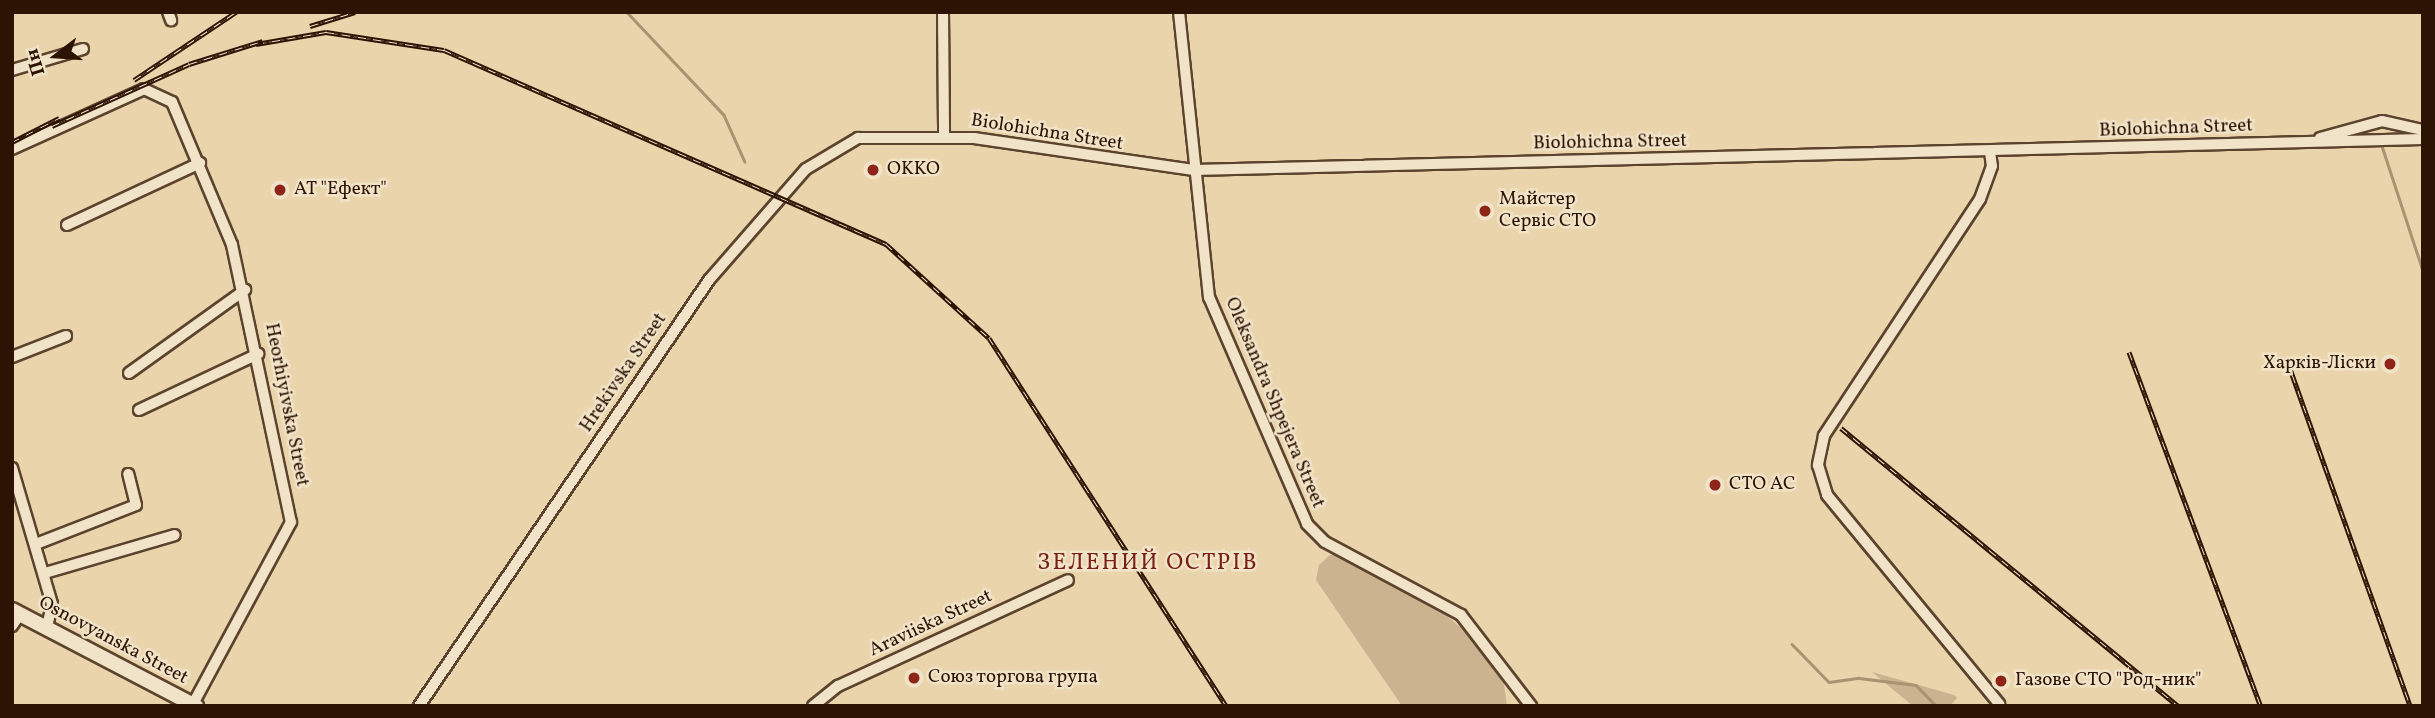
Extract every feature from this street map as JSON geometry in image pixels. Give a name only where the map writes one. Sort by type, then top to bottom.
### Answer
[{"type":"street","points":[[943,12],[944,135]]},
{"type":"street","name":"Oleksandra Shpejera Street","points":[[1179,12],[1209,297],[1307,524],[1325,542],[1461,615],[1531,706]]},
{"type":"street","points":[[12,71],[83,49]]},
{"type":"street","name":"Heorhiyivska Street","points":[[12,149],[144,89],[172,102],[200,163],[245,290],[292,522],[194,705]]},
{"type":"street","name":"Biolohichna Street","points":[[2308,142],[2382,121],[2423,130]]},
{"type":"street","name":"Biolohichna Street","points":[[914,133],[1194,170],[2423,139]]},
{"type":"street","name":"Hrekivska Street","points":[[419,706],[709,280],[780,194],[844,143],[914,133]]},
{"type":"street","points":[[1990,152],[1992,166],[1980,199],[1824,436],[1818,465],[1827,495],[1999,704]]},
{"type":"street","points":[[67,225],[200,163]]},
{"type":"street","points":[[129,373],[245,290]]},
{"type":"street","points":[[12,357],[66,336]]},
{"type":"street","points":[[139,410],[258,354]]},
{"type":"street","points":[[12,468],[52,604],[47,628]]},
{"type":"street","points":[[36,544],[136,505],[128,474]]},
{"type":"street","points":[[45,573],[175,535]]},
{"type":"street","name":"Araviiska Street","points":[[813,706],[838,686],[1068,580]]},
{"type":"street","name":"Osnovyanska Street","points":[[15,617],[47,628],[194,705]]},
{"type":"shaded area","points":[[1330,555],[1344,555],[1426,600],[1477,640],[1503,678],[1507,706],[1402,706],[1316,580],[1319,565]]},
{"type":"shaded area","points":[[1872,672],[1957,698],[1950,706],[1913,706]]},
{"type":"waterway","points":[[627,12],[724,115],[745,162]]},
{"type":"waterway","points":[[2381,143],[2423,271]]},
{"type":"waterway","points":[[1792,644],[1829,682],[1859,678],[1916,685],[1936,706]]},
{"type":"railway","points":[[134,80],[236,12]]},
{"type":"railway","points":[[310,26],[355,12]]},
{"type":"railway","points":[[256,44],[326,32],[444,50],[886,244],[989,338],[1226,706]]},
{"type":"railway","points":[[52,126],[189,64],[263,41]]},
{"type":"railway","points":[[12,142],[59,118]]},
{"type":"railway","points":[[2129,352],[2261,706]]},
{"type":"railway","points":[[2287,360],[2410,706]]},
{"type":"railway","points":[[1841,428],[2178,706]]},
{"type":"place","name":"OKKO","points":[[873,170]]},
{"type":"place","name":"АТ \"Ефект\"","points":[[280,190]]},
{"type":"place","name":"Майстер Сервіс СТО","points":[[1485,211]]},
{"type":"place","name":"Харків-Ліски","points":[[2390,364]]},
{"type":"place","name":"СТО АС","points":[[1715,485]]},
{"type":"place","name":"Союз торгова група","points":[[914,678]]},
{"type":"place","name":"Газове СТО \"Род-ник\"","points":[[2001,681]]},
{"type":"district","name":"ЗЕЛЕНИЙ ОСТРІВ","points":[[1148,563]]}]
